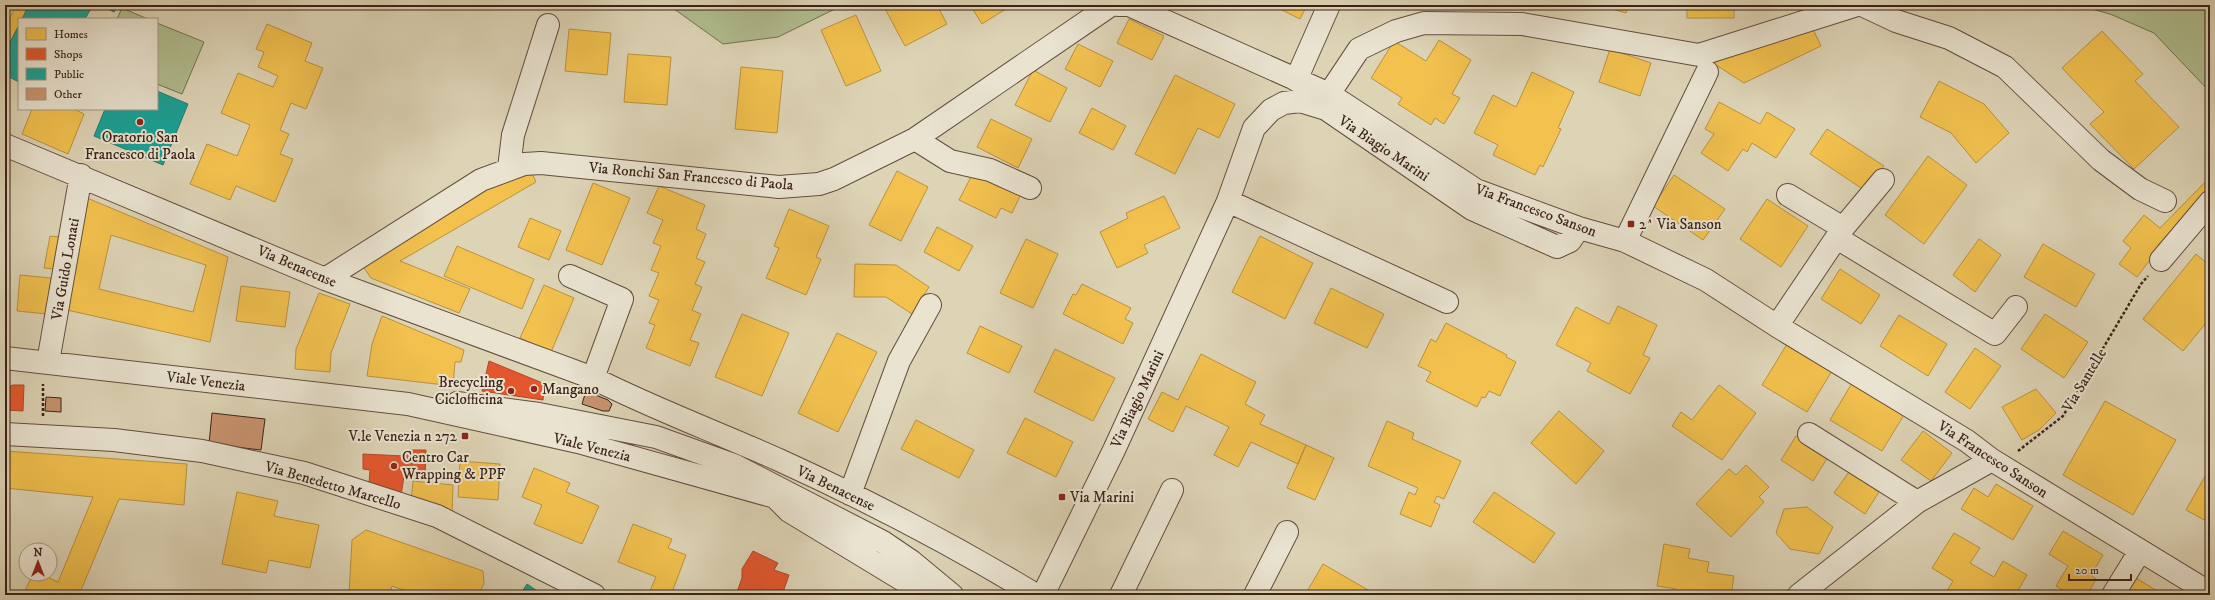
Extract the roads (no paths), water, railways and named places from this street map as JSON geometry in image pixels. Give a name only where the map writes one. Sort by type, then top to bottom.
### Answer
[{"type":"street","name":"Via Ronchi San Francesco di Paola","points":[[325,279],[481,180],[509,168],[524,164],[541,163],[779,187],[818,184],[840,176],[915,139],[1111,5]]},
{"type":"street","points":[[1118,5],[1129,5],[1329,94],[1359,49],[1396,31],[1424,23],[1522,24],[1699,55],[1858,5]]},
{"type":"street","points":[[1296,80],[1330,5]]},
{"type":"street","points":[[1871,9],[1902,5]]},
{"type":"street","points":[[1871,9],[1949,38],[2005,67],[2100,160],[2140,189],[2165,201]]},
{"type":"street","points":[[509,168],[513,135],[548,25]]},
{"type":"street","points":[[1625,242],[1707,72]]},
{"type":"street","name":"Via Francesco Sanson","points":[[1329,94],[1476,190],[1579,228],[1625,242],[1706,280],[1777,326],[1967,441],[1992,460],[2210,593]]},
{"type":"street","name":"Via Biagio Marini","points":[[1043,595],[1114,450],[1228,201],[1254,128],[1271,110],[1284,103],[1300,101],[1326,109],[1472,208],[1557,247],[1570,241],[1579,228]]},
{"type":"street","points":[[915,139],[950,160],[990,170],[1030,188]]},
{"type":"street","name":"Via Benacense","points":[[5,145],[81,175],[325,279],[593,378],[629,396],[778,460],[850,494],[1001,574],[1036,595]]},
{"type":"street","name":"Via Guido Lonati","points":[[48,362],[81,175]]},
{"type":"street","points":[[1777,326],[1840,233],[1883,180]]},
{"type":"street","points":[[1788,195],[1840,233],[1996,334],[2016,307]]},
{"type":"street","points":[[1228,201],[1446,302]]},
{"type":"street","points":[[2161,260],[2210,202]]},
{"type":"street","points":[[570,276],[622,299],[593,378]]},
{"type":"street","points":[[850,494],[899,361],[930,305]]},
{"type":"street","name":"Viale Venezia","points":[[5,358],[408,404],[578,442],[775,496]]},
{"type":"street","points":[[618,429],[620,417],[629,396]]},
{"type":"street","name":"Via Benacense","points":[[629,396],[652,425],[656,437]]},
{"type":"street","name":"Viale Venezia","points":[[408,404],[460,403],[540,414],[656,437],[734,465],[883,542],[911,561],[952,595]]},
{"type":"street","name":"Via Benedetto Marcello","points":[[5,434],[114,440],[202,451],[304,473],[437,516],[594,595]]},
{"type":"street","points":[[1809,434],[1917,502]]},
{"type":"street","name":"Viale Venezia","points":[[656,437],[685,456],[775,496],[789,511],[906,582],[919,595]]},
{"type":"street","points":[[1799,595],[1917,502],[1992,460]]},
{"type":"street","points":[[1121,595],[1172,490]]},
{"type":"street","points":[[1255,595],[1287,532]]},
{"type":"street","points":[[2113,595],[2140,551]]},
{"type":"place","name":"Oratorio San Francesco di Paola","points":[[140,122]]},
{"type":"place","name":"2^ Via Sanson","points":[[1631,224]]},
{"type":"place","name":"Mangano","points":[[534,389]]},
{"type":"place","name":"Brecycling Ciclofficina","points":[[511,391]]},
{"type":"place","name":"V.le Venezia n 272","points":[[465,436]]},
{"type":"place","name":"Centro Car Wrapping & PPF","points":[[394,466]]},
{"type":"place","name":"Via Marini","points":[[1062,497]]}]
